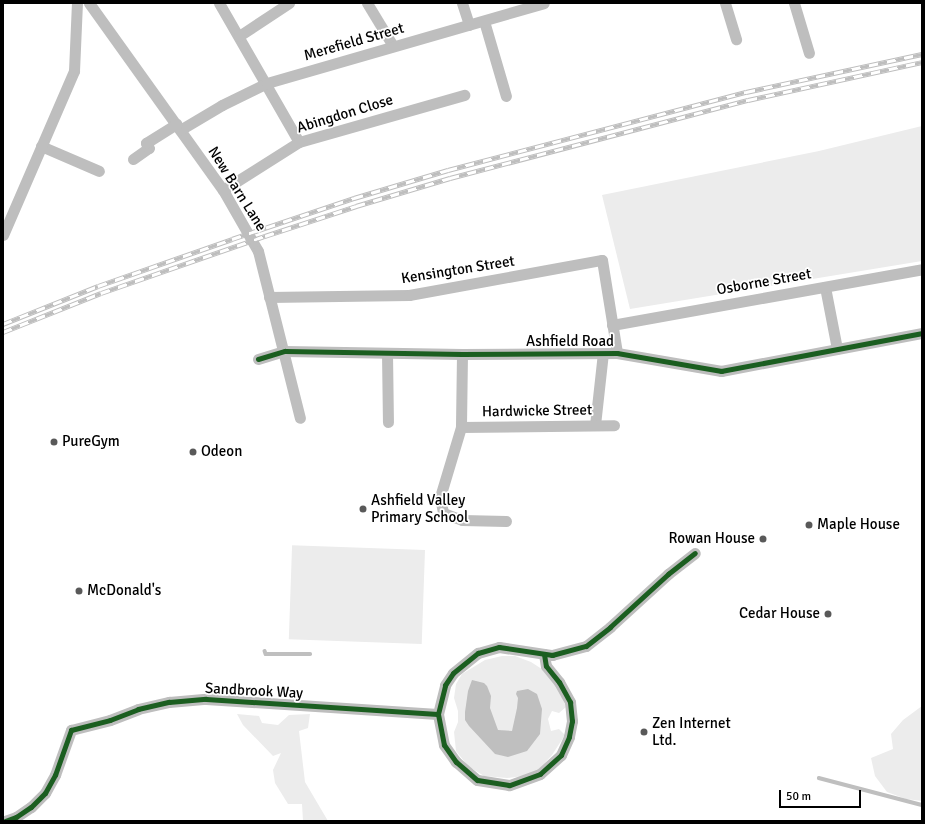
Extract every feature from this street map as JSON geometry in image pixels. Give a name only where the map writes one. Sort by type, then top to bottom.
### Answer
[{"type":"street","points":[[3,235],[74,71],[77,3]]},
{"type":"street","name":"New Barn Lane","points":[[89,3],[223,190],[258,251],[269,297],[285,351],[300,418]]},
{"type":"street","points":[[220,3],[267,83],[299,142]]},
{"type":"street","points":[[239,36],[287,3]]},
{"type":"street","points":[[367,3],[393,46]]},
{"type":"street","points":[[462,3],[469,25]]},
{"type":"street","points":[[725,3],[736,39]]},
{"type":"street","points":[[794,3],[809,53]]},
{"type":"street","name":"Merefield Street","points":[[133,159],[149,148],[146,144],[267,83],[484,21],[536,4]]},
{"type":"street","points":[[484,21],[506,96]]},
{"type":"street","name":"Abingdon Close","points":[[223,190],[299,142],[464,95]]},
{"type":"street","points":[[41,146],[99,171]]},
{"type":"street","name":"Kensington Street","points":[[269,297],[409,295],[602,260],[612,325]]},
{"type":"street","name":"Osborne Street","points":[[612,325],[922,269]]},
{"type":"street","points":[[825,287],[837,349]]},
{"type":"street","points":[[612,325],[617,353]]},
{"type":"street","name":"Ashfield Road","points":[[258,360],[285,351],[462,354],[617,353],[721,371],[922,333]]},
{"type":"street","points":[[387,353],[388,422]]},
{"type":"street","points":[[595,425],[603,353]]},
{"type":"street","points":[[462,354],[461,427],[440,498],[443,513],[462,520],[506,521]]},
{"type":"street","name":"Hardwicke Street","points":[[461,427],[614,425]]},
{"type":"street","points":[[544,654],[546,666],[559,682],[570,702],[572,721],[569,737],[560,755],[540,774],[509,785],[477,780],[456,762],[444,745],[438,714],[445,685],[453,673],[478,653],[499,647],[552,655],[586,646],[610,627],[668,574],[695,553]]},
{"type":"street","name":"Sandbrook Way","points":[[5,821],[16,817],[31,807],[45,793],[55,775],[71,730],[110,720],[138,709],[169,702],[206,699],[438,714]]},
{"type":"shaded area","points":[[922,126],[922,261],[630,309],[602,195],[819,151]]},
{"type":"shaded area","points":[[292,545],[425,550],[422,644],[289,639]]},
{"type":"shaded area","points":[[502,656],[515,656],[531,662],[548,673],[559,690],[566,707],[559,713],[552,711],[548,719],[551,731],[559,729],[565,735],[552,755],[538,770],[523,776],[507,778],[484,776],[468,766],[456,751],[454,732],[458,722],[458,711],[454,698],[456,684],[462,674],[485,660]]},
{"type":"shaded area","points":[[472,680],[484,683],[487,686],[491,696],[490,708],[498,730],[512,731],[517,708],[517,691],[528,689],[537,694],[542,709],[540,734],[527,751],[508,757],[495,754],[469,726],[465,720],[465,712],[468,691]]},
{"type":"shaded area","points":[[922,706],[922,801],[906,799],[887,792],[875,776],[871,758],[893,749],[891,734],[903,720]]},
{"type":"shaded area","points":[[237,714],[259,716],[262,723],[278,725],[289,715],[310,714],[308,728],[299,731],[305,782],[328,821],[303,821],[302,804],[288,804],[275,783],[273,770],[281,753],[273,756],[243,725]]},
{"type":"waterway","points":[[265,651],[266,654],[310,654]]},
{"type":"waterway","points":[[819,778],[922,805]]},
{"type":"railway","points":[[3,324],[98,286],[232,239],[354,198],[448,170],[746,92],[922,54]]},
{"type":"railway","points":[[3,332],[101,293],[265,236],[356,206],[450,178],[748,100],[922,62]]},
{"type":"cycle path","points":[[258,359],[285,351],[462,354],[617,353],[721,371],[922,333]]},
{"type":"cycle path","points":[[544,654],[546,666],[559,682],[570,702],[572,721],[569,737],[561,755],[540,774],[509,785],[477,780],[456,762],[444,745],[438,714],[445,685],[453,673],[478,653],[499,647],[552,655],[586,646],[610,627],[668,574],[695,553]]},
{"type":"cycle path","points":[[5,821],[16,817],[31,807],[45,793],[55,775],[71,730],[110,720],[138,709],[169,702],[206,699],[438,714]]},
{"type":"place","name":"PureGym","points":[[54,442]]},
{"type":"place","name":"Odeon","points":[[193,452]]},
{"type":"place","name":"Ashfield Valley Primary School","points":[[363,509]]},
{"type":"place","name":"Maple House","points":[[809,525]]},
{"type":"place","name":"Rowan House","points":[[763,539]]},
{"type":"place","name":"McDonald's","points":[[79,591]]},
{"type":"place","name":"Cedar House","points":[[828,614]]},
{"type":"place","name":"Zen Internet Ltd.","points":[[644,732]]}]
